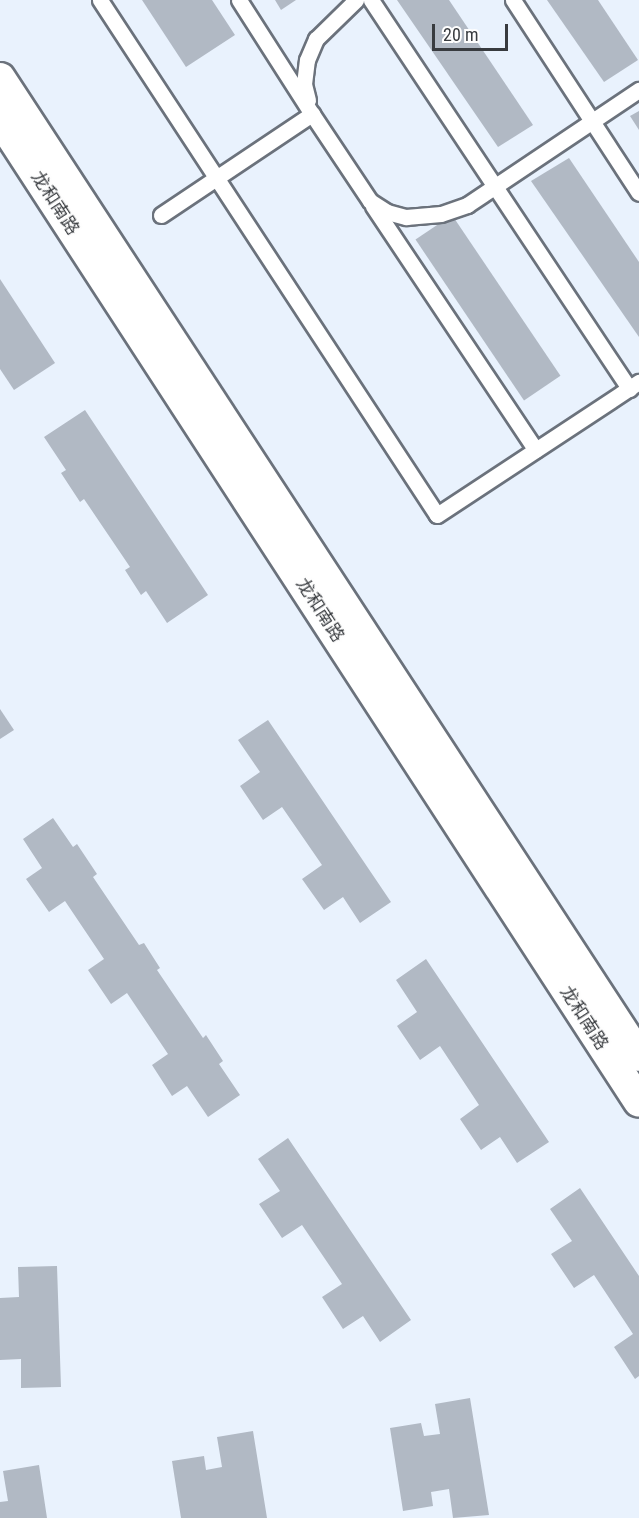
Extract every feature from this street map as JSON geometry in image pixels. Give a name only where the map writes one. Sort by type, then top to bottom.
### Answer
[{"type":"street","name":"龙和南路","points":[[0,78],[639,1056]]},
{"type":"street","name":"龙和南路","points":[[0,119],[639,1102]]},
{"type":"lane","points":[[100,0],[438,515],[634,385],[495,186],[371,0]]},
{"type":"lane","points":[[239,0],[312,114],[536,450]]},
{"type":"lane","points":[[312,114],[304,84],[307,60],[316,39],[356,0]]},
{"type":"lane","points":[[513,0],[639,193]]},
{"type":"lane","points":[[370,201],[387,212],[425,217],[467,205],[639,90]]},
{"type":"lane","points":[[161,215],[312,114]]},
{"type":"building","points":[[142,0],[212,0],[235,35],[186,67]]},
{"type":"building","points":[[275,0],[296,0],[281,10]]},
{"type":"building","points":[[397,0],[449,0],[533,125],[498,147]]},
{"type":"building","points":[[547,0],[598,0],[638,60],[604,82]]},
{"type":"building","points":[[639,111],[639,130],[630,116]]},
{"type":"building","points":[[569,158],[639,262],[639,337],[531,181]]},
{"type":"building","points":[[452,215],[560,376],[524,400],[416,240]]},
{"type":"building","points":[[0,279],[55,363],[14,390],[0,369]]},
{"type":"building","points":[[85,410],[208,595],[167,623],[146,591],[141,595],[125,570],[130,567],[84,499],[80,502],[61,473],[66,470],[44,437]]},
{"type":"building","points":[[0,709],[14,730],[0,739]]},
{"type":"building","points":[[268,720],[391,902],[360,923],[343,897],[324,910],[302,879],[322,865],[282,807],[263,820],[240,786],[260,772],[238,740]]},
{"type":"building","points":[[53,818],[73,847],[77,844],[97,874],[93,877],[139,945],[144,943],[160,968],[157,970],[203,1038],[206,1035],[223,1061],[219,1064],[240,1095],[208,1117],[187,1086],[172,1096],[152,1065],[168,1054],[127,993],[111,1004],[88,970],[104,959],[65,901],[49,912],[26,879],[42,868],[23,839]]},
{"type":"building","points":[[426,959],[549,1142],[517,1163],[500,1137],[481,1150],[460,1119],[479,1105],[440,1046],[420,1060],[397,1026],[417,1012],[396,980]]},
{"type":"building","points":[[288,1138],[411,1320],[380,1342],[363,1316],[343,1329],[322,1297],[342,1284],[302,1225],[282,1238],[259,1204],[280,1191],[258,1159]]},
{"type":"building","points":[[580,1188],[639,1276],[639,1376],[635,1379],[614,1347],[633,1334],[594,1275],[574,1288],[551,1254],[572,1241],[550,1209]]},
{"type":"building","points":[[57,1266],[61,1387],[21,1388],[21,1359],[0,1360],[0,1298],[19,1297],[18,1267]]},
{"type":"building","points":[[470,1398],[489,1515],[453,1518],[449,1489],[431,1492],[433,1506],[403,1511],[390,1428],[421,1423],[424,1436],[440,1434],[435,1404]]},
{"type":"building","points":[[253,1431],[267,1518],[181,1518],[172,1461],[204,1456],[206,1470],[222,1467],[217,1437]]},
{"type":"building","points":[[39,1465],[47,1518],[0,1518],[0,1502],[8,1501],[3,1471]]}]
